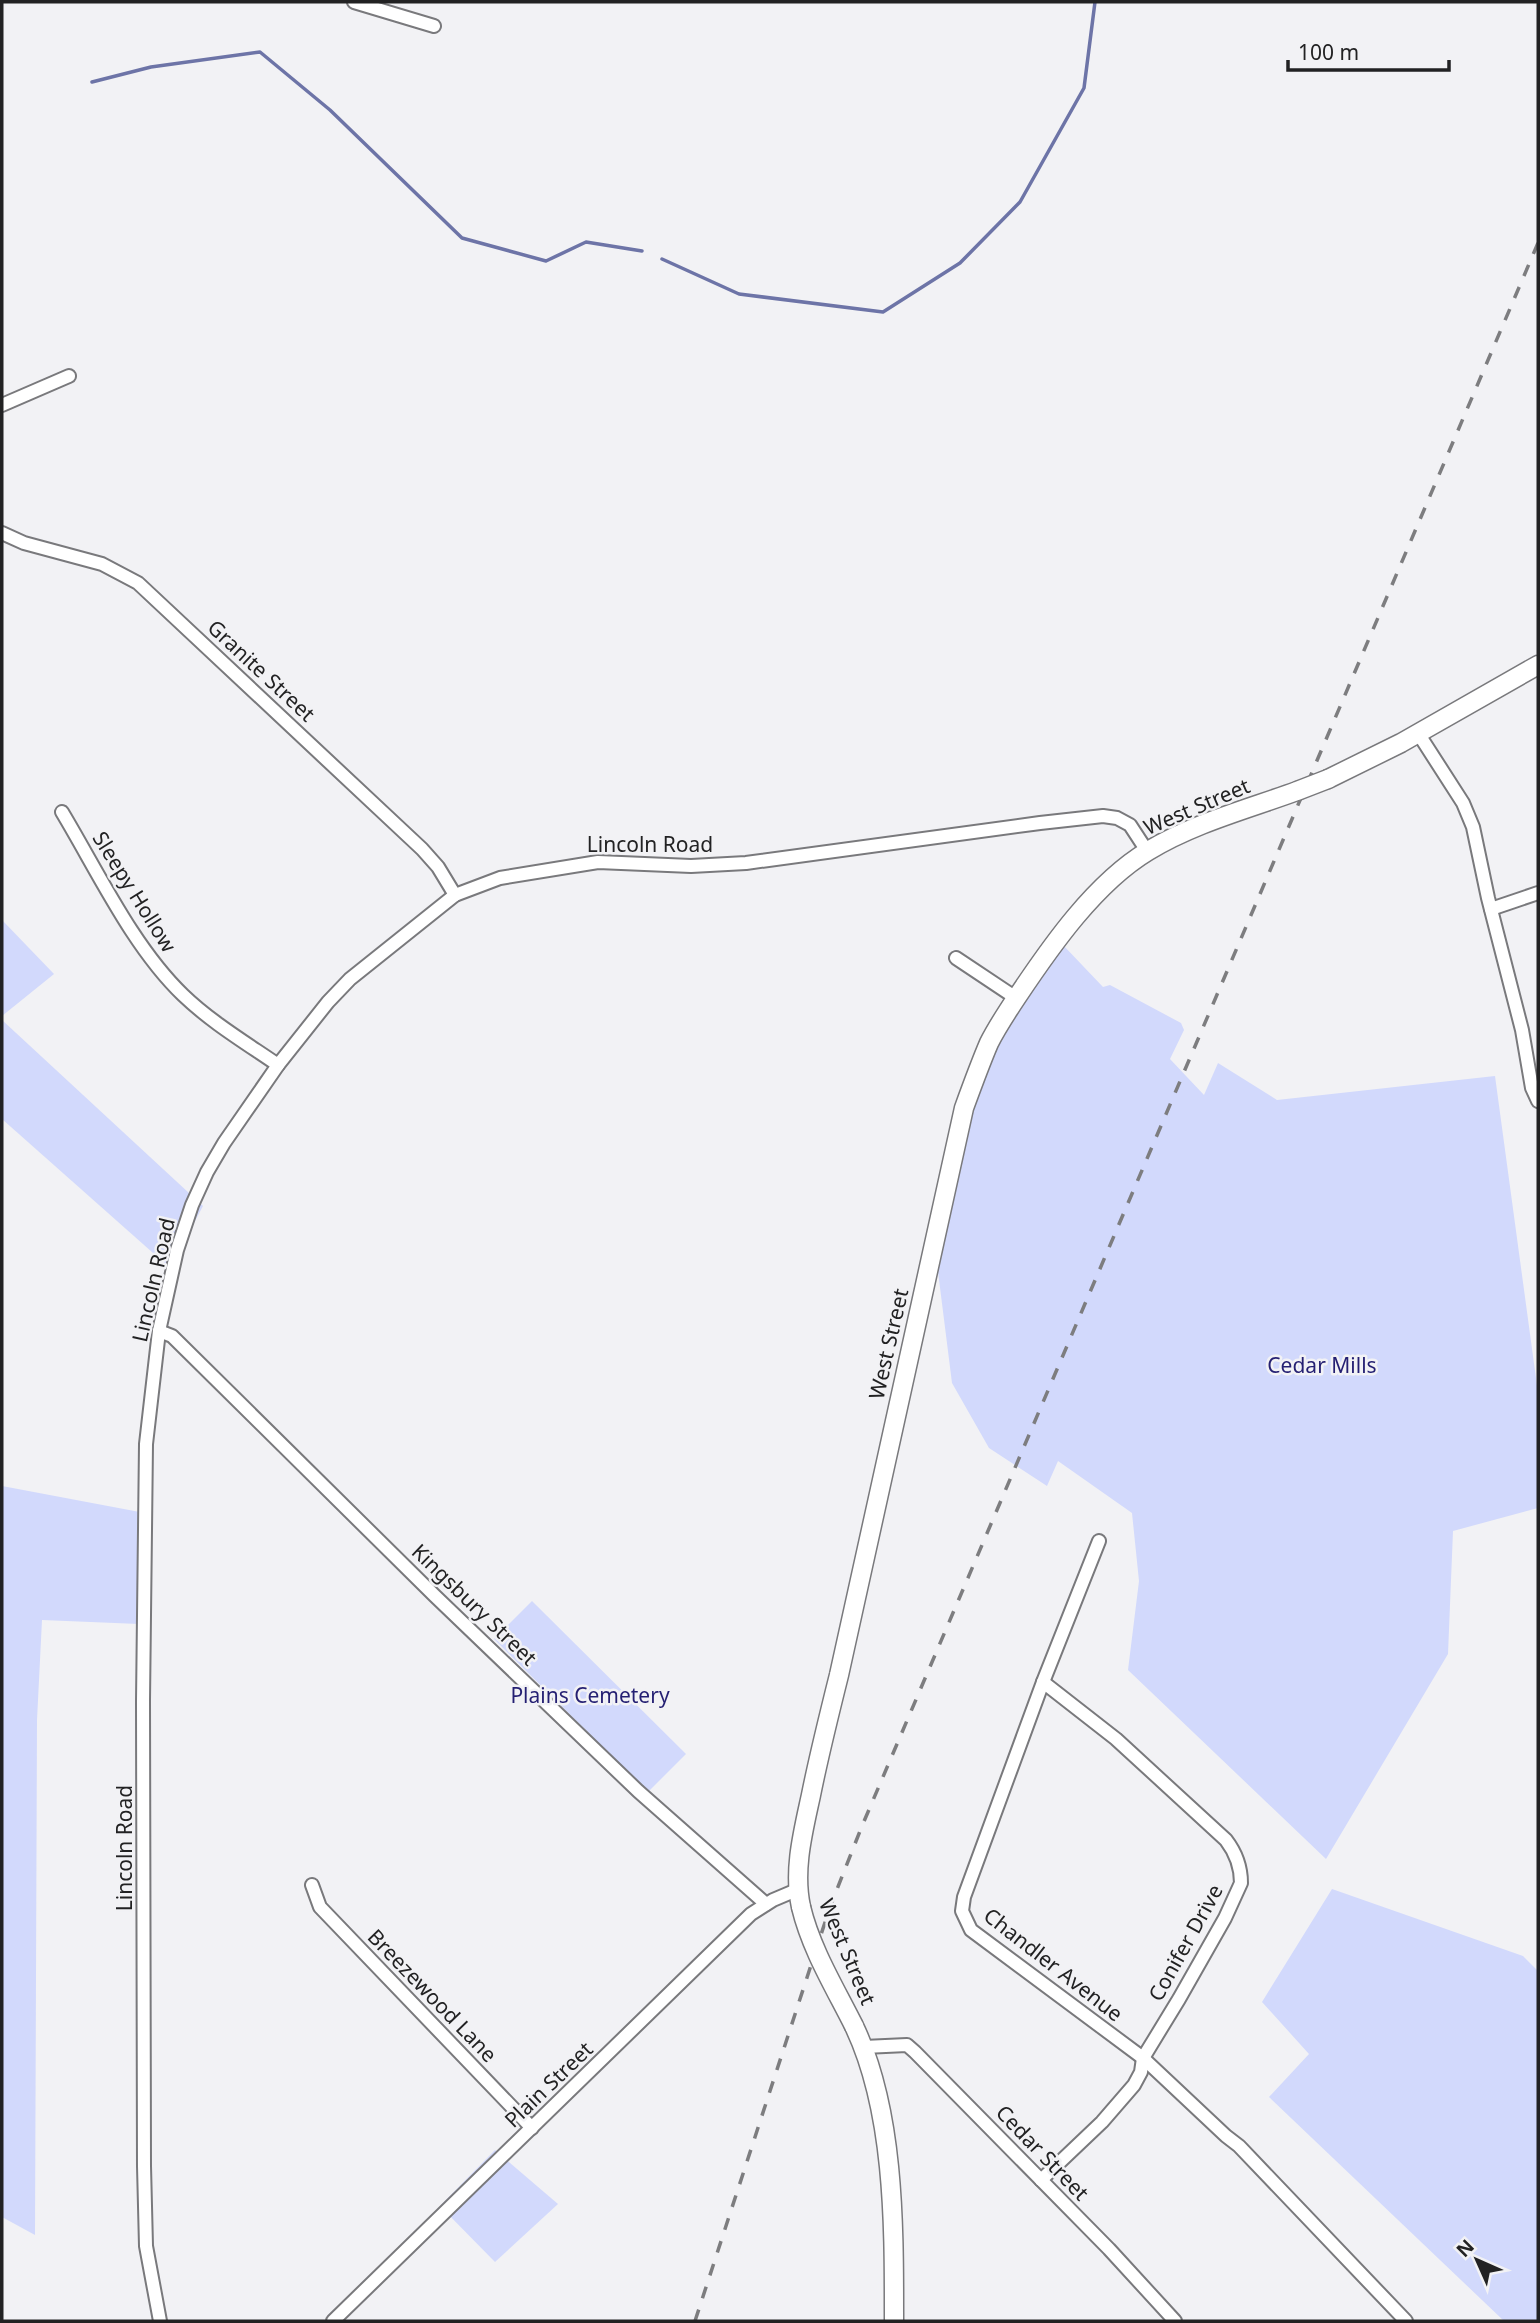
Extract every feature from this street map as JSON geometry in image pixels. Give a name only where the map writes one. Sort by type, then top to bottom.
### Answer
[{"type":"main road","name":"West Street","points":[[894,2321],[894,2238],[879,2101],[864,2048],[820,1957],[800,1898],[800,1853],[820,1749],[839,1675],[964,1108],[989,1043],[1016,998],[1059,939],[1102,888],[1147,851],[1207,823],[1328,779],[1419,733],[1538,665]]},
{"type":"street","points":[[354,2],[434,26]]},
{"type":"street","points":[[2,405],[69,376]]},
{"type":"street","name":"Granite Street","points":[[2,534],[24,543],[102,564],[138,583],[422,849],[438,867],[454,895]]},
{"type":"street","points":[[1419,733],[1463,803],[1473,827],[1522,1030],[1532,1088],[1538,1101]]},
{"type":"street","name":"Sleepy Hollow","points":[[62,812],[140,943],[164,974],[198,1008],[278,1065]]},
{"type":"street","name":"Lincoln Road","points":[[160,2321],[146,2246],[143,1701],[146,1444],[159,1331],[177,1250],[197,1194],[224,1143],[278,1065],[328,1002],[351,979],[454,895],[512,875],[588,863],[691,866],[746,863],[1095,816],[1109,816],[1127,823],[1135,830],[1147,851]]},
{"type":"street","points":[[1491,909],[1538,893]]},
{"type":"street","points":[[956,958],[1016,998]]},
{"type":"street","name":"Kingsbury Street","points":[[159,1331],[172,1336],[435,1596],[638,1791],[766,1904]]},
{"type":"street","name":"Chandler Avenue","points":[[1099,1541],[1043,1682],[964,1897],[962,1911],[971,1930],[1143,2058],[1239,2146],[1406,2321]]},
{"type":"street","name":"Conifer Drive","points":[[1041,2180],[1110,2113],[1141,2072],[1143,2058],[1225,1918],[1241,1883],[1240,1868],[1226,1840],[1116,1739],[1043,1682]]},
{"type":"street","name":"Breezewood Lane","points":[[312,1885],[320,1906],[532,2128]]},
{"type":"street","name":"Plain Street","points":[[333,2321],[751,1914],[766,1904],[800,1898]]},
{"type":"street","name":"Cedar Street","points":[[864,2048],[907,2045],[1110,2249],[1175,2321]]},
{"type":"green space","points":[[2,920],[54,974],[2,1016]]},
{"type":"green space","name":"Cedar Mills","points":[[1063,945],[1103,987],[1110,985],[1181,1023],[1184,1030],[1170,1059],[1204,1095],[1218,1063],[1277,1100],[1495,1076],[1538,1393],[1538,1508],[1453,1531],[1448,1654],[1326,1859],[1128,1670],[1139,1581],[1132,1513],[1058,1461],[1047,1486],[989,1448],[952,1383],[933,1232],[964,1103],[998,1040]]},
{"type":"green space","points":[[2,1020],[203,1206],[170,1268],[2,1119]]},
{"type":"green space","points":[[2,1486],[145,1513],[139,1624],[42,1620],[37,1720],[35,2235],[2,2217]]},
{"type":"green space","name":"Plains Cemetery","points":[[532,1601],[686,1754],[648,1792],[494,1639]]},
{"type":"green space","points":[[1332,1889],[1523,1956],[1538,1971],[1538,2321],[1504,2321],[1269,2097],[1309,2054],[1262,2002]]},
{"type":"green space","points":[[495,2150],[558,2204],[495,2262],[440,2206]]},
{"type":"waterway","points":[[662,259],[739,294],[883,312],[960,263],[1020,202],[1084,88],[1095,2]]},
{"type":"waterway","points":[[92,82],[151,67],[260,52],[330,110],[462,238],[546,261],[586,242],[642,251]]},
{"type":"railway","points":[[695,2321],[830,1907],[862,1826],[1538,243]]}]
